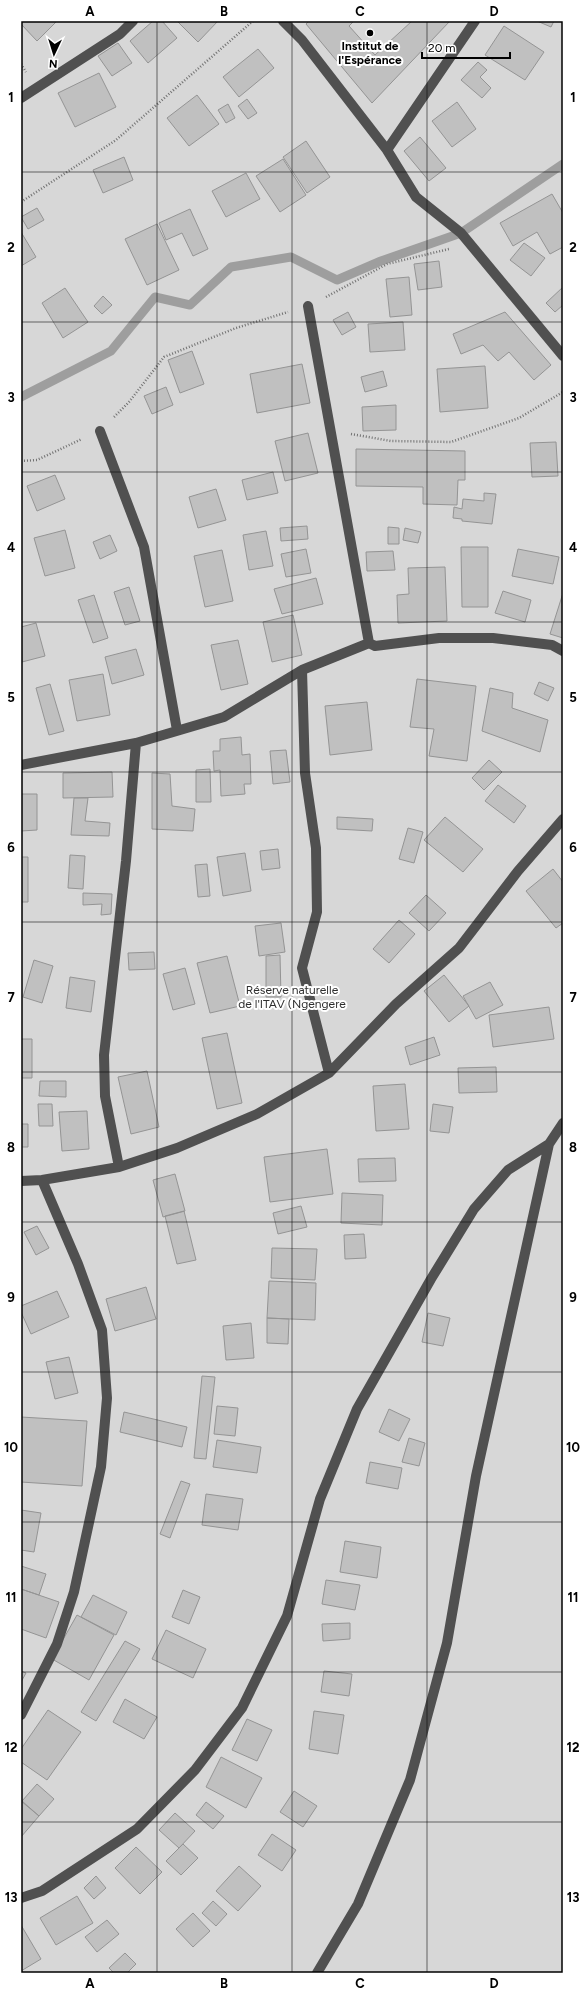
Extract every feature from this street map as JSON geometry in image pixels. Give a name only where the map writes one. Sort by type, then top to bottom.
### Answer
[{"type":"street","points":[[21,98],[120,34],[133,21]]},
{"type":"street","points":[[283,21],[302,40],[388,150],[416,197],[429,210],[461,233],[469,245],[563,356]]},
{"type":"street","points":[[388,150],[475,21]]},
{"type":"street","points":[[308,306],[369,643]]},
{"type":"street","points":[[100,431],[144,548],[177,730]]},
{"type":"street","points":[[21,765],[136,743],[224,717],[302,670],[369,643],[376,646],[439,638],[493,638],[552,645],[563,651]]},
{"type":"street","points":[[302,670],[306,773],[316,848],[317,912],[302,968],[329,1073]]},
{"type":"street","points":[[119,1167],[106,1096],[104,1055],[125,868],[136,743]]},
{"type":"street","points":[[21,1181],[42,1180],[119,1167],[177,1148],[257,1114],[329,1073],[396,1004],[459,948],[518,871],[563,819]]},
{"type":"street","points":[[317,1973],[358,1904],[410,1780],[447,1644],[476,1476],[549,1144],[563,1123]]},
{"type":"street","points":[[21,1898],[42,1891],[137,1829],[195,1770],[242,1708],[288,1616],[320,1499],[357,1409],[431,1278],[474,1209],[508,1170],[549,1144]]},
{"type":"street","points":[[21,1715],[57,1644],[74,1592],[101,1467],[108,1398],[102,1330],[78,1264],[42,1180]]},
{"type":"path","points":[[21,202],[116,140],[253,21]]},
{"type":"path","points":[[21,461],[36,460],[100,431],[129,402],[164,357],[236,328],[308,306],[387,264],[469,245]]},
{"type":"path","points":[[330,431],[391,441],[451,442],[519,418],[563,392]]},
{"type":"green space","name":"Réserve naturelle de l'ITAV (Ngengere","points":[[21,21],[563,21],[563,1973],[21,1973]]},
{"type":"building","points":[[21,21],[57,21],[37,41],[21,24]]},
{"type":"building","points":[[153,21],[162,21],[177,38],[148,63],[130,41]]},
{"type":"building","points":[[177,21],[218,21],[198,42]]},
{"type":"building","points":[[309,21],[354,21],[349,26],[375,55],[412,21],[450,21],[372,103],[306,24]]},
{"type":"building","points":[[537,21],[554,21],[551,27]]},
{"type":"building","points":[[504,26],[544,52],[525,80],[485,55]]},
{"type":"building","points":[[118,43],[132,63],[112,76],[98,56]]},
{"type":"building","points":[[258,49],[274,68],[239,97],[223,77]]},
{"type":"building","points":[[478,62],[487,70],[480,77],[491,88],[482,98],[461,80]]},
{"type":"building","points":[[99,73],[116,107],[75,127],[58,93]]},
{"type":"building","points":[[197,95],[219,124],[189,146],[167,118]]},
{"type":"building","points":[[247,99],[257,113],[248,119],[238,106]]},
{"type":"building","points":[[457,102],[476,129],[452,147],[432,121]]},
{"type":"building","points":[[228,104],[235,118],[226,123],[218,110]]},
{"type":"building","points":[[420,137],[446,168],[429,181],[404,151]]},
{"type":"building","points":[[306,141],[330,177],[307,193],[283,157]]},
{"type":"building","points":[[124,157],[133,180],[103,193],[93,170]]},
{"type":"building","points":[[283,159],[306,195],[280,212],[256,176]]},
{"type":"building","points":[[246,173],[260,199],[226,217],[212,191]]},
{"type":"building","points":[[552,194],[563,213],[563,247],[550,254],[537,232],[513,246],[500,223]]},
{"type":"building","points":[[37,208],[44,220],[28,229],[21,217]]},
{"type":"building","points":[[190,209],[208,249],[193,256],[182,233],[166,240],[159,223]]},
{"type":"building","points":[[157,224],[179,270],[147,285],[125,239]]},
{"type":"building","points":[[21,232],[36,257],[21,266]]},
{"type":"building","points":[[524,243],[545,258],[531,276],[510,260]]},
{"type":"building","points":[[439,261],[442,287],[418,290],[414,264]]},
{"type":"building","points":[[409,277],[412,315],[390,317],[386,279]]},
{"type":"building","points":[[563,287],[563,305],[555,312],[546,303]]},
{"type":"building","points":[[65,288],[88,322],[63,338],[42,303]]},
{"type":"building","points":[[103,296],[112,305],[102,314],[94,306]]},
{"type":"building","points":[[348,312],[356,327],[342,335],[333,320]]},
{"type":"building","points":[[505,312],[551,365],[534,380],[509,352],[498,361],[483,345],[461,354],[453,334]]},
{"type":"building","points":[[403,322],[405,350],[370,352],[368,324]]},
{"type":"building","points":[[192,351],[204,384],[180,393],[168,360]]},
{"type":"building","points":[[302,364],[310,403],[257,413],[250,374]]},
{"type":"building","points":[[485,366],[488,408],[440,412],[437,369]]},
{"type":"building","points":[[383,371],[387,386],[365,392],[361,377]]},
{"type":"building","points":[[166,387],[173,405],[152,414],[144,396]]},
{"type":"building","points":[[396,405],[396,430],[363,431],[362,407]]},
{"type":"building","points":[[308,433],[318,473],[285,481],[275,441]]},
{"type":"building","points":[[556,442],[558,476],[532,477],[530,443]]},
{"type":"building","points":[[356,449],[465,451],[465,480],[458,480],[457,505],[423,504],[423,487],[356,486]]},
{"type":"building","points":[[273,472],[278,493],[247,500],[242,480]]},
{"type":"building","points":[[55,475],[65,499],[37,511],[27,486]]},
{"type":"building","points":[[216,489],[226,520],[198,528],[189,497]]},
{"type":"building","points":[[484,493],[496,494],[492,524],[462,521],[462,519],[453,518],[454,507],[462,509],[463,499],[484,501]]},
{"type":"building","points":[[307,526],[308,539],[281,541],[280,528]]},
{"type":"building","points":[[388,527],[399,528],[399,544],[388,544]]},
{"type":"building","points":[[405,528],[421,532],[418,543],[403,540]]},
{"type":"building","points":[[65,530],[75,568],[45,576],[34,538]]},
{"type":"building","points":[[266,531],[273,566],[249,570],[243,535]]},
{"type":"building","points":[[110,535],[117,551],[100,559],[93,542]]},
{"type":"building","points":[[461,547],[488,547],[488,607],[462,607]]},
{"type":"building","points":[[306,549],[311,573],[286,577],[281,554]]},
{"type":"building","points":[[518,549],[559,557],[553,584],[512,576]]},
{"type":"building","points":[[222,550],[233,601],[205,607],[194,556]]},
{"type":"building","points":[[393,551],[395,570],[367,571],[366,552]]},
{"type":"building","points":[[445,567],[447,621],[398,623],[397,595],[409,594],[408,568]]},
{"type":"building","points":[[316,578],[323,604],[282,614],[274,589]]},
{"type":"building","points":[[129,587],[140,621],[125,625],[114,592]]},
{"type":"building","points":[[503,591],[531,600],[525,622],[495,613]]},
{"type":"building","points":[[563,593],[563,638],[550,634]]},
{"type":"building","points":[[94,595],[108,638],[93,643],[78,600]]},
{"type":"building","points":[[293,615],[302,655],[272,662],[263,622]]},
{"type":"building","points":[[36,623],[45,656],[22,662],[21,627]]},
{"type":"building","points":[[238,640],[248,684],[221,690],[211,645]]},
{"type":"building","points":[[136,649],[144,675],[112,684],[105,657]]},
{"type":"building","points":[[103,674],[110,715],[77,721],[69,680]]},
{"type":"building","points":[[417,679],[476,686],[467,761],[429,756],[434,729],[410,727]]},
{"type":"building","points":[[539,682],[554,688],[548,701],[534,694]]},
{"type":"building","points":[[50,684],[64,731],[49,735],[36,688]]},
{"type":"building","points":[[490,688],[513,693],[512,708],[548,720],[540,752],[482,731]]},
{"type":"building","points":[[367,702],[372,750],[330,755],[325,706]]},
{"type":"building","points":[[241,737],[242,755],[250,754],[251,784],[244,784],[245,794],[221,796],[220,770],[214,771],[213,751],[220,751],[220,739]]},
{"type":"building","points":[[286,750],[290,782],[273,784],[270,751]]},
{"type":"building","points":[[489,760],[502,772],[484,790],[472,778]]},
{"type":"building","points":[[210,769],[211,802],[196,802],[196,770]]},
{"type":"building","points":[[112,772],[113,797],[63,798],[63,773]]},
{"type":"building","points":[[152,773],[170,774],[172,806],[195,809],[193,831],[152,829]]},
{"type":"building","points":[[498,785],[526,806],[514,823],[485,801]]},
{"type":"building","points":[[21,794],[37,794],[37,830],[21,831]]},
{"type":"building","points":[[74,798],[88,798],[85,821],[110,823],[109,836],[71,835]]},
{"type":"building","points":[[337,817],[373,819],[372,831],[337,829]]},
{"type":"building","points":[[445,817],[483,849],[463,872],[424,840]]},
{"type":"building","points":[[408,828],[423,832],[414,863],[399,859]]},
{"type":"building","points":[[278,849],[280,868],[262,870],[260,851]]},
{"type":"building","points":[[245,853],[251,891],[223,896],[217,857]]},
{"type":"building","points":[[70,855],[85,856],[83,889],[68,888]]},
{"type":"building","points":[[21,857],[28,857],[28,902],[21,902]]},
{"type":"building","points":[[207,864],[210,896],[198,897],[195,865]]},
{"type":"building","points":[[553,869],[563,882],[563,923],[556,928],[526,891]]},
{"type":"building","points":[[83,893],[112,894],[111,914],[101,915],[102,904],[83,905]]},
{"type":"building","points":[[426,895],[446,913],[429,931],[409,913]]},
{"type":"building","points":[[399,920],[415,934],[389,963],[373,949]]},
{"type":"building","points":[[281,923],[285,952],[259,956],[255,926]]},
{"type":"building","points":[[154,952],[155,969],[129,970],[128,953]]},
{"type":"building","points":[[280,955],[281,997],[266,997],[266,956]]},
{"type":"building","points":[[227,956],[240,1006],[210,1013],[197,963]]},
{"type":"building","points":[[34,960],[53,966],[42,1003],[23,997]]},
{"type":"building","points":[[185,968],[195,1004],[173,1010],[163,974]]},
{"type":"building","points":[[444,975],[469,1006],[449,1022],[424,991]]},
{"type":"building","points":[[70,977],[95,981],[91,1012],[66,1008]]},
{"type":"building","points":[[490,982],[503,1005],[476,1019],[463,996]]},
{"type":"building","points":[[549,1007],[554,1039],[493,1047],[489,1015]]},
{"type":"building","points":[[227,1033],[242,1103],[217,1109],[202,1038]]},
{"type":"building","points":[[434,1037],[440,1055],[410,1065],[405,1047]]},
{"type":"building","points":[[21,1039],[32,1039],[32,1078],[21,1078]]},
{"type":"building","points":[[496,1067],[497,1092],[459,1093],[458,1068]]},
{"type":"building","points":[[147,1071],[159,1127],[131,1134],[118,1077]]},
{"type":"building","points":[[40,1081],[66,1081],[66,1097],[39,1096]]},
{"type":"building","points":[[405,1084],[409,1129],[376,1131],[373,1086]]},
{"type":"building","points":[[38,1104],[52,1104],[53,1126],[39,1126]]},
{"type":"building","points":[[433,1104],[453,1107],[449,1133],[430,1131]]},
{"type":"building","points":[[87,1111],[89,1149],[62,1151],[59,1112]]},
{"type":"building","points":[[21,1124],[28,1124],[28,1147],[21,1147]]},
{"type":"building","points":[[327,1149],[333,1194],[270,1202],[264,1157]]},
{"type":"building","points":[[395,1158],[396,1181],[359,1182],[358,1159]]},
{"type":"building","points":[[175,1174],[185,1211],[163,1217],[153,1180]]},
{"type":"building","points":[[342,1193],[383,1195],[382,1225],[341,1223]]},
{"type":"building","points":[[301,1206],[307,1227],[278,1234],[273,1213]]},
{"type":"building","points":[[184,1211],[196,1260],[177,1264],[165,1216]]},
{"type":"building","points":[[37,1226],[49,1248],[36,1255],[24,1232]]},
{"type":"building","points":[[364,1234],[366,1258],[345,1259],[344,1235]]},
{"type":"building","points":[[272,1248],[317,1249],[315,1280],[271,1278]]},
{"type":"building","points":[[269,1281],[316,1283],[315,1320],[267,1318]]},
{"type":"building","points":[[146,1287],[156,1319],[115,1331],[106,1299]]},
{"type":"building","points":[[57,1291],[69,1317],[31,1334],[21,1312],[21,1306]]},
{"type":"building","points":[[428,1313],[450,1318],[443,1346],[422,1342]]},
{"type":"building","points":[[267,1318],[289,1319],[288,1344],[267,1343]]},
{"type":"building","points":[[251,1323],[254,1358],[226,1360],[223,1326]]},
{"type":"building","points":[[69,1357],[78,1393],[55,1399],[46,1362]]},
{"type":"building","points":[[202,1376],[215,1377],[206,1459],[194,1458]]},
{"type":"building","points":[[217,1406],[238,1408],[235,1436],[214,1434]]},
{"type":"building","points":[[389,1409],[410,1419],[399,1441],[379,1432]]},
{"type":"building","points":[[124,1412],[187,1427],[182,1447],[120,1432]]},
{"type":"building","points":[[21,1417],[87,1421],[82,1486],[21,1482]]},
{"type":"building","points":[[409,1438],[425,1443],[419,1466],[402,1462]]},
{"type":"building","points":[[217,1440],[261,1447],[257,1473],[213,1467]]},
{"type":"building","points":[[370,1462],[402,1468],[398,1489],[366,1483]]},
{"type":"building","points":[[181,1481],[190,1484],[170,1538],[160,1534]]},
{"type":"building","points":[[206,1494],[243,1499],[238,1530],[202,1525]]},
{"type":"building","points":[[21,1510],[41,1513],[34,1552],[21,1550]]},
{"type":"building","points":[[345,1541],[381,1547],[377,1578],[340,1572]]},
{"type":"building","points":[[21,1566],[46,1574],[39,1595],[21,1589]]},
{"type":"building","points":[[326,1580],[360,1585],[355,1610],[322,1604]]},
{"type":"building","points":[[21,1589],[59,1602],[46,1638],[21,1629]]},
{"type":"building","points":[[183,1590],[200,1597],[189,1624],[172,1617]]},
{"type":"building","points":[[93,1595],[127,1612],[116,1635],[81,1617]]},
{"type":"building","points":[[77,1615],[114,1635],[89,1680],[52,1659]]},
{"type":"building","points":[[350,1623],[350,1639],[323,1641],[322,1624]]},
{"type":"building","points":[[166,1630],[206,1649],[193,1678],[152,1659]]},
{"type":"building","points":[[125,1641],[140,1649],[96,1721],[81,1712]]},
{"type":"building","points":[[21,1671],[26,1673],[21,1682]]},
{"type":"building","points":[[324,1671],[352,1674],[349,1696],[321,1692]]},
{"type":"building","points":[[125,1699],[157,1717],[144,1739],[113,1722]]},
{"type":"building","points":[[48,1710],[81,1732],[47,1780],[21,1762],[21,1749]]},
{"type":"building","points":[[314,1711],[344,1715],[338,1754],[309,1749]]},
{"type":"building","points":[[247,1719],[272,1730],[257,1761],[232,1750]]},
{"type":"building","points":[[221,1757],[262,1778],[246,1808],[206,1787]]},
{"type":"building","points":[[37,1784],[54,1799],[39,1816],[22,1801]]},
{"type":"building","points":[[294,1791],[317,1806],[303,1827],[280,1812]]},
{"type":"building","points":[[21,1801],[39,1816],[21,1837]]},
{"type":"building","points":[[206,1802],[224,1816],[213,1829],[196,1815]]},
{"type":"building","points":[[175,1813],[195,1831],[179,1848],[159,1830]]},
{"type":"building","points":[[272,1834],[296,1850],[282,1871],[258,1855]]},
{"type":"building","points":[[183,1844],[198,1858],[181,1875],[166,1861]]},
{"type":"building","points":[[136,1847],[162,1872],[140,1894],[115,1868]]},
{"type":"building","points":[[239,1866],[261,1886],[238,1911],[216,1891]]},
{"type":"building","points":[[96,1876],[106,1888],[94,1899],[84,1888]]},
{"type":"building","points":[[77,1896],[93,1923],[56,1945],[40,1918]]},
{"type":"building","points":[[213,1901],[227,1914],[216,1926],[202,1913]]},
{"type":"building","points":[[193,1913],[210,1931],[193,1947],[176,1929]]},
{"type":"building","points":[[107,1920],[119,1934],[97,1952],[85,1937]]},
{"type":"building","points":[[21,1925],[41,1959],[21,1971]]},
{"type":"building","points":[[125,1953],[136,1964],[127,1973],[114,1973],[109,1968]]},
{"type":"waterway","points":[[21,397],[111,351],[155,297],[190,305],[231,267],[291,257],[337,280],[381,261],[461,233],[563,164]]},
{"type":"place","name":"Institut de l'Espérance","points":[[370,33]]}]
